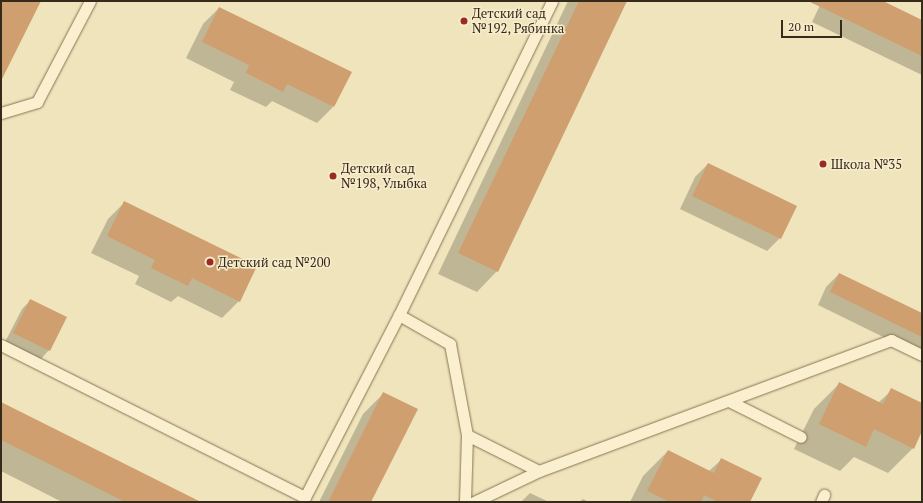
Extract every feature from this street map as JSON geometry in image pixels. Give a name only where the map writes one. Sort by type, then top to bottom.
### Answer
[{"type":"lane","points":[[1,113],[37,102],[90,1]]},
{"type":"lane","points":[[1,345],[305,497],[399,315],[552,1]]},
{"type":"lane","points":[[399,315],[450,344],[467,435],[465,502]]},
{"type":"lane","points":[[474,502],[538,471],[891,340],[922,355]]},
{"type":"lane","points":[[729,400],[801,437]]},
{"type":"lane","points":[[467,435],[538,471]]},
{"type":"building","points":[[1,1],[41,1],[1,81]]},
{"type":"building","points":[[579,1],[627,1],[498,272],[458,253]]},
{"type":"building","points":[[808,1],[883,1],[922,20],[922,56]]},
{"type":"building","points":[[219,7],[352,72],[334,107],[287,84],[283,92],[246,73],[249,65],[202,42]]},
{"type":"building","points":[[708,163],[797,206],[781,239],[692,196]]},
{"type":"building","points":[[124,201],[257,266],[240,302],[192,278],[188,286],[151,268],[155,260],[107,236]]},
{"type":"building","points":[[839,273],[922,313],[922,337],[830,292]]},
{"type":"building","points":[[30,299],[67,317],[50,351],[13,333]]},
{"type":"building","points":[[839,382],[883,404],[891,388],[922,403],[922,431],[914,449],[874,429],[866,447],[819,424]]},
{"type":"building","points":[[383,392],[418,409],[371,502],[328,502]]},
{"type":"building","points":[[1,402],[201,502],[125,502],[1,440]]},
{"type":"building","points":[[668,450],[714,473],[721,458],[762,478],[750,502],[718,502],[704,495],[701,502],[670,502],[647,491]]},
{"type":"place","name":"Детский сад №192, Рябинка","points":[[464,21]]},
{"type":"place","name":"Школа №35","points":[[823,164]]},
{"type":"place","name":"Детский сад №198, Улыбка","points":[[333,176]]},
{"type":"place","name":"Детский сад №200","points":[[210,262]]}]
